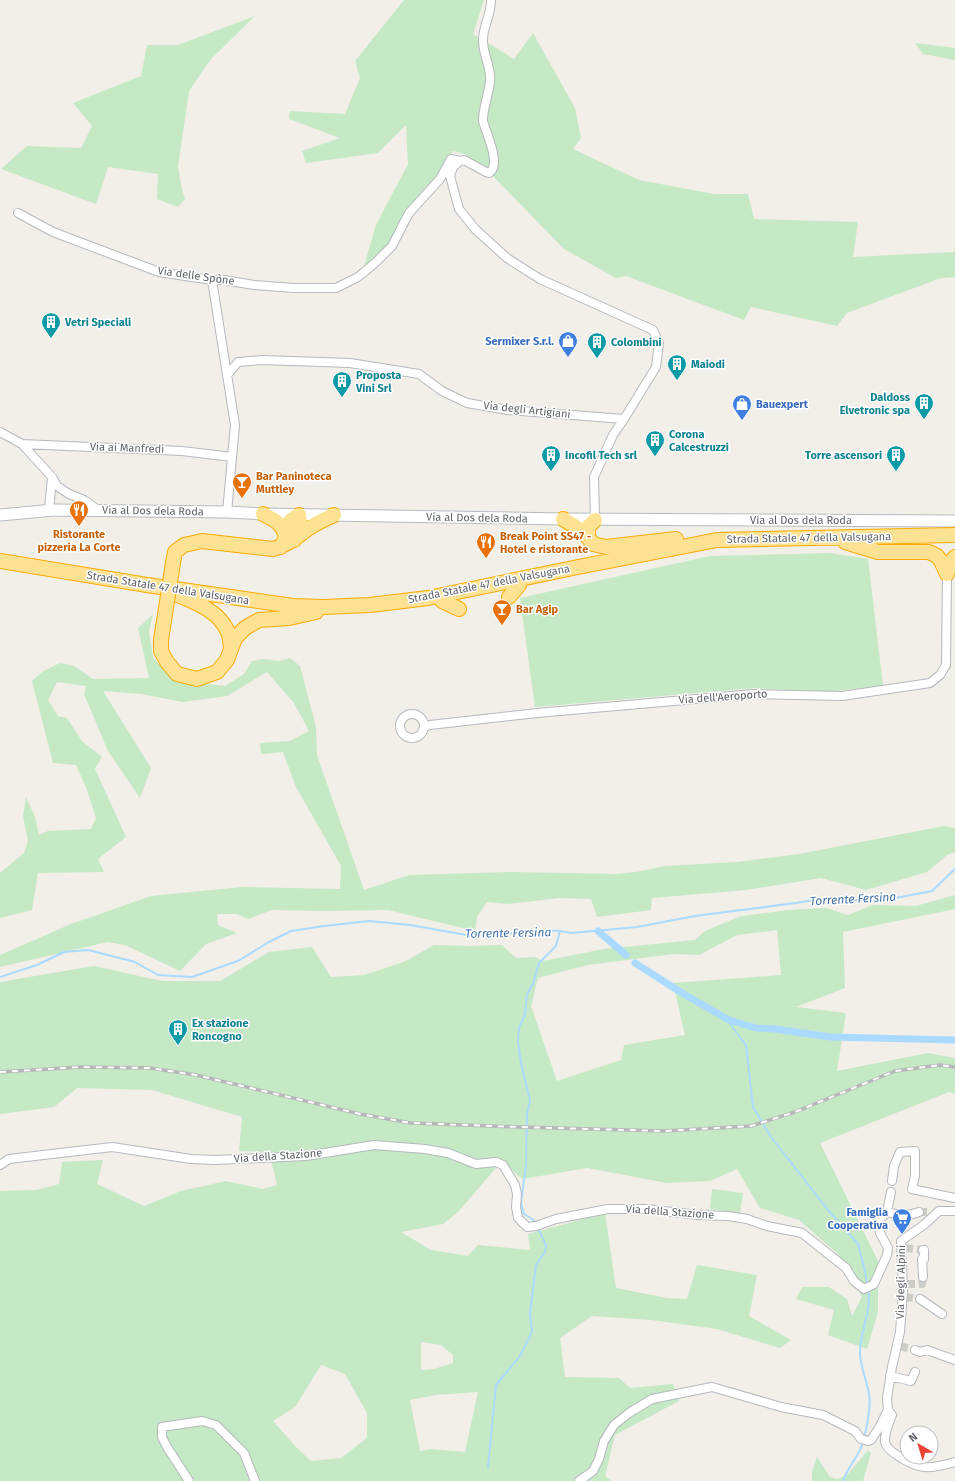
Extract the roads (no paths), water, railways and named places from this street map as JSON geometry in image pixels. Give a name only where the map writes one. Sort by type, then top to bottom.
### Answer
[{"type":"highway","points":[[263,514],[277,521],[284,528],[287,542]]},
{"type":"highway","points":[[287,542],[287,528],[291,520],[299,515]]},
{"type":"highway","points":[[323,611],[289,618],[259,620],[245,628],[235,638],[227,660],[217,672],[197,679],[177,674],[167,662],[161,651],[161,640],[175,552],[184,545],[202,542],[273,549],[334,515]]},
{"type":"highway","points":[[563,520],[578,528],[588,536],[592,544],[606,547],[678,539],[717,540]]},
{"type":"highway","points":[[588,536],[588,527],[595,520]]},
{"type":"highway","name":"Strada Statale 47 della Valsugana","points":[[0,561],[147,585],[293,606],[370,605],[428,598],[717,540],[955,535]]},
{"type":"highway","name":"Strada Statale 47 della Valsugana","points":[[0,567],[176,595],[274,607],[323,611],[369,609],[442,602],[683,551],[717,546],[845,542],[955,541]]},
{"type":"highway","points":[[845,542],[878,552],[929,552],[937,556],[947,574]]},
{"type":"highway","points":[[947,574],[951,562],[955,557]]},
{"type":"highway","points":[[509,598],[519,585]]},
{"type":"highway","points":[[176,595],[202,605],[220,619],[228,632],[231,647]]},
{"type":"highway","points":[[442,602],[460,609]]},
{"type":"main road","name":"Via al Dos dela Roda","points":[[0,514],[49,510],[98,510],[563,520],[955,521]]},
{"type":"street","points":[[491,0],[491,9],[483,39],[490,80],[483,120],[489,136],[494,168],[490,173],[464,160],[460,161],[453,167],[450,176],[459,209],[475,229],[507,258],[540,279],[653,330],[659,343],[656,367],[613,435],[594,477],[595,520]]},
{"type":"street","name":"Via delle Spòne","points":[[18,213],[53,232],[159,272],[254,285],[294,288],[336,288],[358,277],[392,246],[409,213],[440,179],[451,159],[460,161]]},
{"type":"street","points":[[212,280],[235,425],[227,512]]},
{"type":"street","name":"Via degli Artigiani","points":[[228,374],[238,362],[262,360],[350,363],[419,374],[442,391],[467,403],[508,410],[624,419]]},
{"type":"street","name":"Via ai Manfredi","points":[[0,432],[22,444],[52,477],[57,486],[69,494],[84,500],[98,510]]},
{"type":"street","name":"Via ai Manfredi","points":[[22,444],[182,451],[232,457]]},
{"type":"street","points":[[49,510],[52,477]]},
{"type":"street","name":"Via dell'Aeroporto","points":[[424,727],[430,724],[537,713],[754,694],[842,696],[930,683],[940,675],[946,665],[947,574]]},
{"type":"street","name":"Via della Stazione","points":[[0,1165],[9,1159],[112,1147],[191,1159],[215,1160],[306,1156],[374,1145],[425,1149],[448,1153],[476,1164],[496,1162],[503,1165],[515,1185],[518,1218],[527,1227],[536,1226],[556,1219],[608,1209],[647,1209],[747,1219],[767,1226],[802,1233],[846,1268],[854,1281],[864,1289],[874,1284],[887,1255],[888,1248]]},
{"type":"street","points":[[892,1181],[894,1166],[900,1152],[915,1151],[915,1176],[912,1189],[955,1198]]},
{"type":"street","points":[[891,1192],[887,1212],[877,1222],[880,1233],[888,1248],[902,1249]]},
{"type":"street","name":"Via degli Alpini","points":[[579,1481],[593,1471],[599,1459],[604,1441],[614,1425],[652,1399],[712,1387],[781,1407],[823,1415],[855,1431],[864,1440],[871,1440],[888,1410],[887,1398],[890,1376],[898,1346],[904,1297],[901,1240],[925,1224],[939,1211]]},
{"type":"street","points":[[928,1212],[955,1211]]},
{"type":"street","points":[[887,1212],[904,1216],[910,1216],[919,1212]]},
{"type":"street","points":[[923,1250],[923,1277]]},
{"type":"street","points":[[920,1299],[942,1314]]},
{"type":"street","points":[[915,1350],[920,1352],[927,1350],[955,1360]]},
{"type":"street","points":[[890,1376],[911,1381],[916,1372]]},
{"type":"street","name":"Via degli Alpini","points":[[888,1410],[892,1415],[884,1440],[890,1450],[909,1463],[919,1467],[942,1466],[955,1462]]},
{"type":"street","points":[[189,1481],[167,1447],[162,1437],[162,1427],[202,1422],[216,1425],[244,1453],[255,1481]]},
{"type":"waterway","name":"Torrente Fersina","points":[[0,977],[37,965],[64,952],[88,950],[135,962],[158,975],[192,977],[238,961],[269,942],[291,931],[369,921],[410,925],[472,936],[539,930],[571,933],[637,927],[695,916],[819,899],[834,898],[852,900],[885,900],[932,891],[955,869]]},
{"type":"waterway","points":[[536,1224],[534,1220],[524,1214],[521,1203],[526,1165],[527,1114],[530,1101],[521,1063],[518,1042],[519,1028],[525,1014],[527,994],[533,984],[539,963],[556,946],[560,931]]},
{"type":"waterway","points":[[598,931],[626,955]]},
{"type":"waterway","points":[[635,963],[682,993],[729,1020],[756,1028],[775,1029],[830,1037],[955,1040]]},
{"type":"waterway","points":[[729,1020],[746,1045],[753,1107],[771,1137],[828,1210],[858,1244],[867,1284]]},
{"type":"waterway","points":[[488,1467],[496,1385],[520,1356],[532,1332],[530,1313],[536,1265],[545,1252],[546,1245],[538,1228]]},
{"type":"waterway","points":[[864,1438],[869,1399],[860,1355],[860,1347],[867,1314],[869,1298],[868,1290]]},
{"type":"waterway","points":[[843,1481],[863,1442]]},
{"type":"tunnel","points":[[919,1212],[928,1212]]},
{"type":"tunnel","points":[[905,1248],[923,1250]]},
{"type":"tunnel","points":[[907,1284],[922,1284],[923,1277]]},
{"type":"tunnel","points":[[905,1297],[920,1299]]},
{"type":"tunnel","points":[[900,1346],[915,1350]]},
{"type":"railway","points":[[0,1072],[81,1067],[150,1068],[196,1075],[360,1114],[411,1123],[664,1131],[751,1126],[795,1112],[895,1071],[940,1065],[955,1067]]},
{"type":"place","name":"Vetri Speciali","points":[[51,339]]},
{"type":"place","name":"Sermixer S.r.l.","points":[[568,358]]},
{"type":"place","name":"Colombini","points":[[597,359]]},
{"type":"place","name":"Maiodi","points":[[677,381]]},
{"type":"place","name":"Proposta Vini Srl","points":[[342,398]]},
{"type":"place","name":"Daldoss Elvetronic spa","points":[[924,420]]},
{"type":"place","name":"Bauexpert","points":[[742,421]]},
{"type":"place","name":"Corona Calcestruzzi","points":[[655,457]]},
{"type":"place","name":"Incofil Tech srl","points":[[551,472]]},
{"type":"place","name":"Torre ascensori","points":[[896,472]]},
{"type":"place","name":"Bar Paninoteca Muttley","points":[[242,499]]},
{"type":"place","name":"Ristorante pizzeria La Corte","points":[[79,527]]},
{"type":"place","name":"Break Point SS47 - Hotel e ristorante","points":[[486,559]]},
{"type":"place","name":"Bar Agip","points":[[502,626]]},
{"type":"place","name":"Ex stazione Roncogno","points":[[178,1046]]},
{"type":"place","name":"Famiglia Cooperativa","points":[[902,1235]]}]
